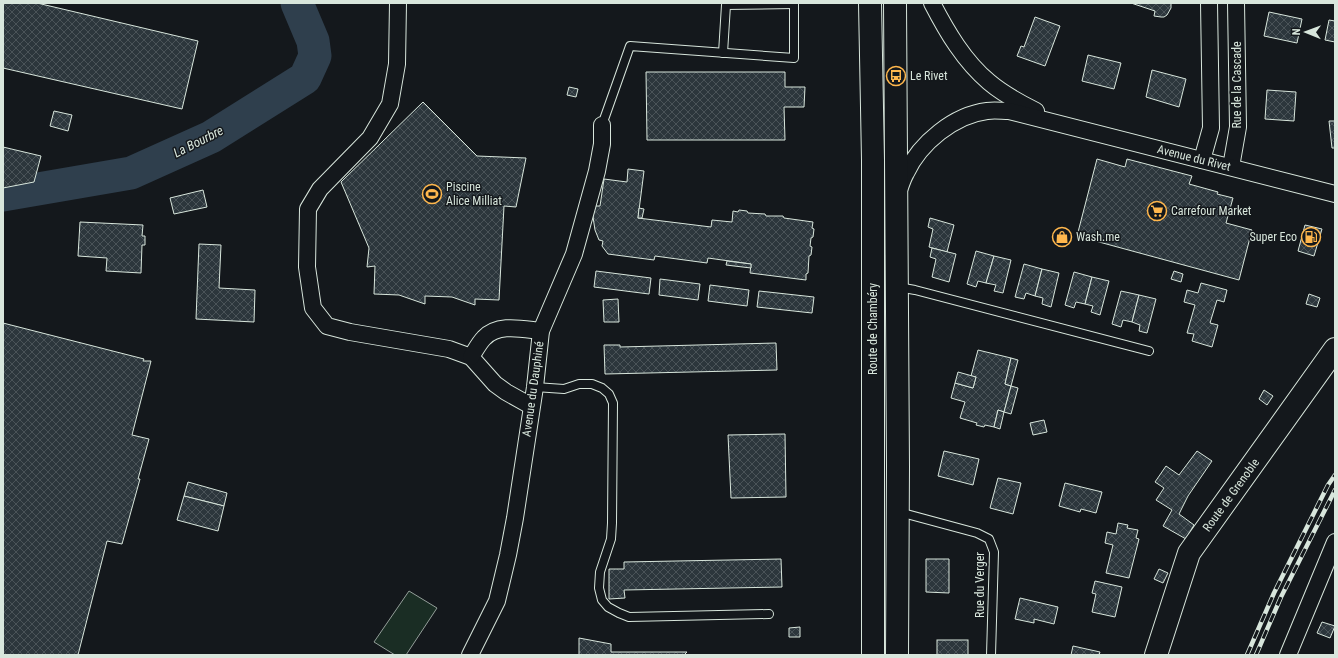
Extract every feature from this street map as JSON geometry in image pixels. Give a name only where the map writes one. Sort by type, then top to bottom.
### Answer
[{"type":"main road","name":"Route de Chambéry","points":[[870,3],[873,160],[873,655]]},
{"type":"main road","name":"Route de Chambéry","points":[[895,3],[898,287],[897,655]]},
{"type":"main road","name":"Route de Grenoble","points":[[1156,655],[1189,553],[1335,349]]},
{"type":"street","points":[[398,3],[397,64],[390,104],[370,138],[320,189],[308,209],[307,267],[313,308],[327,326],[357,334],[449,349],[471,357],[495,384],[531,406]]},
{"type":"street","name":"Avenue du Rivet","points":[[932,3],[944,26],[965,57],[989,83],[1053,121]]},
{"type":"street","points":[[1202,160],[1211,128],[1209,3]]},
{"type":"street","name":"Rue de la Cascade","points":[[1231,167],[1238,127],[1236,3]]},
{"type":"street","name":"Avenue du Rivet","points":[[897,197],[906,173],[921,150],[944,128],[964,117],[987,111],[1009,111],[1053,121],[1335,194]]},
{"type":"street","name":"Avenue du Dauphiné","points":[[470,655],[497,601],[515,518],[535,387],[541,331],[574,254],[598,171],[602,144],[602,125]]},
{"type":"street","points":[[471,357],[484,338],[497,330],[511,328],[541,331]]},
{"type":"street","points":[[1288,655],[1335,542]]},
{"type":"lane","points":[[602,125],[630,46],[723,53],[794,58],[794,3],[726,5],[723,53]]},
{"type":"lane","points":[[898,287],[915,290],[1149,351]]},
{"type":"lane","points":[[535,387],[564,389],[579,384],[592,384],[602,388],[609,394],[612,403],[611,539],[600,572],[599,588],[602,600],[608,607],[629,617],[769,614]]},
{"type":"lane","name":"Rue du Verger","points":[[898,512],[978,533],[989,539],[994,552],[991,655]]},
{"type":"green space","points":[[409,591],[437,608],[406,655],[395,655],[374,642]]},
{"type":"building","points":[[3,3],[37,3],[198,41],[182,109],[3,68]]},
{"type":"building","points":[[1131,3],[1171,3],[1171,8],[1167,15],[1161,17],[1154,16],[1155,11]]},
{"type":"building","points":[[1269,12],[1302,19],[1297,43],[1264,36]]},
{"type":"building","points":[[1035,17],[1060,26],[1045,66],[1017,56],[1021,46],[1024,47]]},
{"type":"building","points":[[1329,20],[1335,21],[1335,42],[1325,40]]},
{"type":"building","points":[[1088,55],[1121,63],[1114,89],[1082,81]]},
{"type":"building","points":[[1152,70],[1186,79],[1179,107],[1146,97]]},
{"type":"building","points":[[646,72],[785,72],[785,87],[805,87],[804,107],[784,107],[785,140],[647,140]]},
{"type":"building","points":[[569,87],[578,89],[576,97],[567,95]]},
{"type":"building","points":[[1267,90],[1296,92],[1294,121],[1265,119]]},
{"type":"building","name":"Piscine Alice Milliat","points":[[423,102],[477,156],[526,158],[516,207],[504,206],[499,300],[475,299],[475,305],[452,297],[425,296],[425,304],[399,295],[374,294],[375,266],[367,267],[369,248],[341,182]]},
{"type":"building","points":[[54,111],[72,115],[68,131],[50,126]]},
{"type":"building","points":[[1329,121],[1335,121],[1335,148],[1332,148]]},
{"type":"building","points":[[3,147],[41,156],[34,182],[3,188]]},
{"type":"building","name":"Carrefour Market","points":[[1097,159],[1125,167],[1127,159],[1192,176],[1189,184],[1233,198],[1226,223],[1252,230],[1239,280],[1077,236]]},
{"type":"building","points":[[628,169],[644,171],[638,218],[711,227],[712,220],[732,222],[733,211],[738,212],[739,210],[747,211],[748,213],[765,214],[766,216],[783,216],[784,218],[813,222],[813,237],[811,238],[810,246],[812,247],[811,255],[809,256],[806,280],[750,273],[751,264],[708,258],[707,263],[655,256],[654,260],[608,254],[602,246],[603,241],[599,240],[595,230],[593,217],[594,206],[600,206],[604,179],[627,182]]},
{"type":"building","points":[[203,190],[207,207],[174,214],[170,198]]},
{"type":"building","points":[[639,208],[644,209],[642,218],[638,218]]},
{"type":"building","points":[[930,218],[954,225],[947,252],[929,247],[933,229],[928,227]]},
{"type":"building","points":[[80,222],[143,225],[142,236],[145,236],[145,245],[142,245],[141,273],[106,271],[107,258],[78,256]]},
{"type":"building","points":[[1305,225],[1322,229],[1314,256],[1298,251]]},
{"type":"building","points":[[199,244],[221,245],[219,288],[255,290],[254,322],[196,319]]},
{"type":"building","points":[[932,248],[956,254],[949,282],[932,277],[936,259],[930,257]]},
{"type":"building","points":[[976,251],[994,256],[986,283],[978,281],[976,287],[967,284]]},
{"type":"building","points":[[994,256],[1011,260],[1003,293],[994,291],[996,285],[986,283]]},
{"type":"building","points":[[727,261],[751,264],[751,268],[726,265]]},
{"type":"building","points":[[1024,264],[1042,269],[1035,296],[1026,293],[1024,299],[1015,297]]},
{"type":"building","points":[[1042,269],[1059,273],[1051,307],[1042,304],[1043,298],[1035,296]]},
{"type":"building","points":[[596,271],[651,278],[649,294],[594,287]]},
{"type":"building","points":[[1174,271],[1183,274],[1181,282],[1171,279]]},
{"type":"building","points":[[1074,272],[1092,277],[1085,304],[1076,302],[1074,308],[1065,305]]},
{"type":"building","points":[[1092,277],[1109,281],[1100,315],[1091,312],[1093,306],[1085,304]]},
{"type":"building","points":[[660,279],[700,284],[698,300],[659,295]]},
{"type":"building","points":[[1201,283],[1227,290],[1224,302],[1217,300],[1210,323],[1218,325],[1212,347],[1192,341],[1194,334],[1187,333],[1195,305],[1184,302],[1187,290],[1198,293]]},
{"type":"building","points":[[710,285],[749,290],[747,306],[708,301]]},
{"type":"building","points":[[759,291],[814,297],[812,313],[757,307]]},
{"type":"building","points":[[1121,291],[1139,295],[1132,322],[1123,320],[1121,327],[1112,324]]},
{"type":"building","points":[[1309,294],[1320,298],[1317,307],[1306,304]]},
{"type":"building","points":[[1139,295],[1156,299],[1147,333],[1139,331],[1140,325],[1132,322]]},
{"type":"building","points":[[618,299],[619,322],[604,322],[603,300]]},
{"type":"building","points":[[3,323],[144,359],[143,361],[151,361],[132,435],[149,439],[138,479],[140,479],[122,544],[107,541],[78,655],[3,655]]},
{"type":"building","points":[[776,343],[777,370],[605,374],[604,345],[620,345],[620,347]]},
{"type":"building","points":[[978,350],[1011,358],[1005,384],[1011,386],[1004,412],[998,410],[994,427],[976,425],[977,423],[960,418],[965,402],[951,398],[955,383],[973,388],[976,377],[971,376]]},
{"type":"building","points":[[1011,358],[1018,360],[1011,386],[1005,384]]},
{"type":"building","points":[[958,372],[976,377],[973,388],[955,383]]},
{"type":"building","points":[[1011,386],[1018,388],[1011,414],[1004,412]]},
{"type":"building","points":[[1264,390],[1273,396],[1267,405],[1259,399]]},
{"type":"building","points":[[998,410],[1004,412],[1000,429],[994,427]]},
{"type":"building","points":[[1044,420],[1047,432],[1033,435],[1030,423]]},
{"type":"building","points":[[785,434],[786,497],[731,498],[728,435]]},
{"type":"building","points":[[944,451],[979,459],[973,485],[938,476]]},
{"type":"building","points":[[1197,451],[1212,461],[1188,496],[1179,514],[1194,525],[1186,539],[1163,526],[1172,510],[1156,500],[1164,488],[1155,482],[1166,466],[1179,475]]},
{"type":"building","points":[[998,478],[1021,483],[1013,514],[990,508]]},
{"type":"building","points":[[188,482],[227,493],[224,506],[184,496]]},
{"type":"building","points":[[1065,483],[1102,492],[1096,513],[1081,509],[1080,512],[1059,506]]},
{"type":"building","points":[[184,496],[224,506],[218,531],[177,520]]},
{"type":"building","points":[[1118,523],[1128,525],[1127,528],[1138,530],[1136,538],[1139,539],[1129,578],[1106,573],[1113,545],[1105,543],[1107,532],[1116,534]]},
{"type":"building","points":[[781,559],[782,587],[624,590],[625,598],[609,599],[609,569],[624,569],[624,562]]},
{"type":"building","points":[[926,559],[949,559],[949,593],[926,592]]},
{"type":"building","points":[[1159,569],[1168,573],[1163,583],[1154,579]]},
{"type":"building","points":[[1095,581],[1122,587],[1115,617],[1092,612],[1096,594],[1092,593]]},
{"type":"building","points":[[1020,598],[1058,607],[1054,624],[1034,619],[1034,623],[1015,619]]},
{"type":"building","points":[[1322,622],[1335,626],[1330,638],[1317,633]]},
{"type":"building","points":[[800,627],[800,637],[789,637],[789,628]]},
{"type":"building","points":[[579,638],[611,644],[611,652],[687,652],[684,655],[579,655]]},
{"type":"building","points":[[937,640],[968,640],[968,655],[937,655]]},
{"type":"building","points":[[1073,646],[1100,652],[1099,655],[1071,655]]},
{"type":"waterway","name":"La Bourbre","points":[[3,195],[131,173],[211,137],[305,78],[315,56],[313,41],[297,3]]},
{"type":"railway","points":[[1247,655],[1274,593],[1328,485],[1335,475]]},
{"type":"railway","points":[[1256,655],[1281,597],[1335,490]]},
{"type":"place","name":"Le Rivet","points":[[896,76]]},
{"type":"place","name":"Piscine Alice Milliat","points":[[432,194]]},
{"type":"place","name":"Carrefour Market","points":[[1157,211]]},
{"type":"place","name":"Wash.me","points":[[1062,237]]},
{"type":"place","name":"Super Eco","points":[[1311,237]]}]
